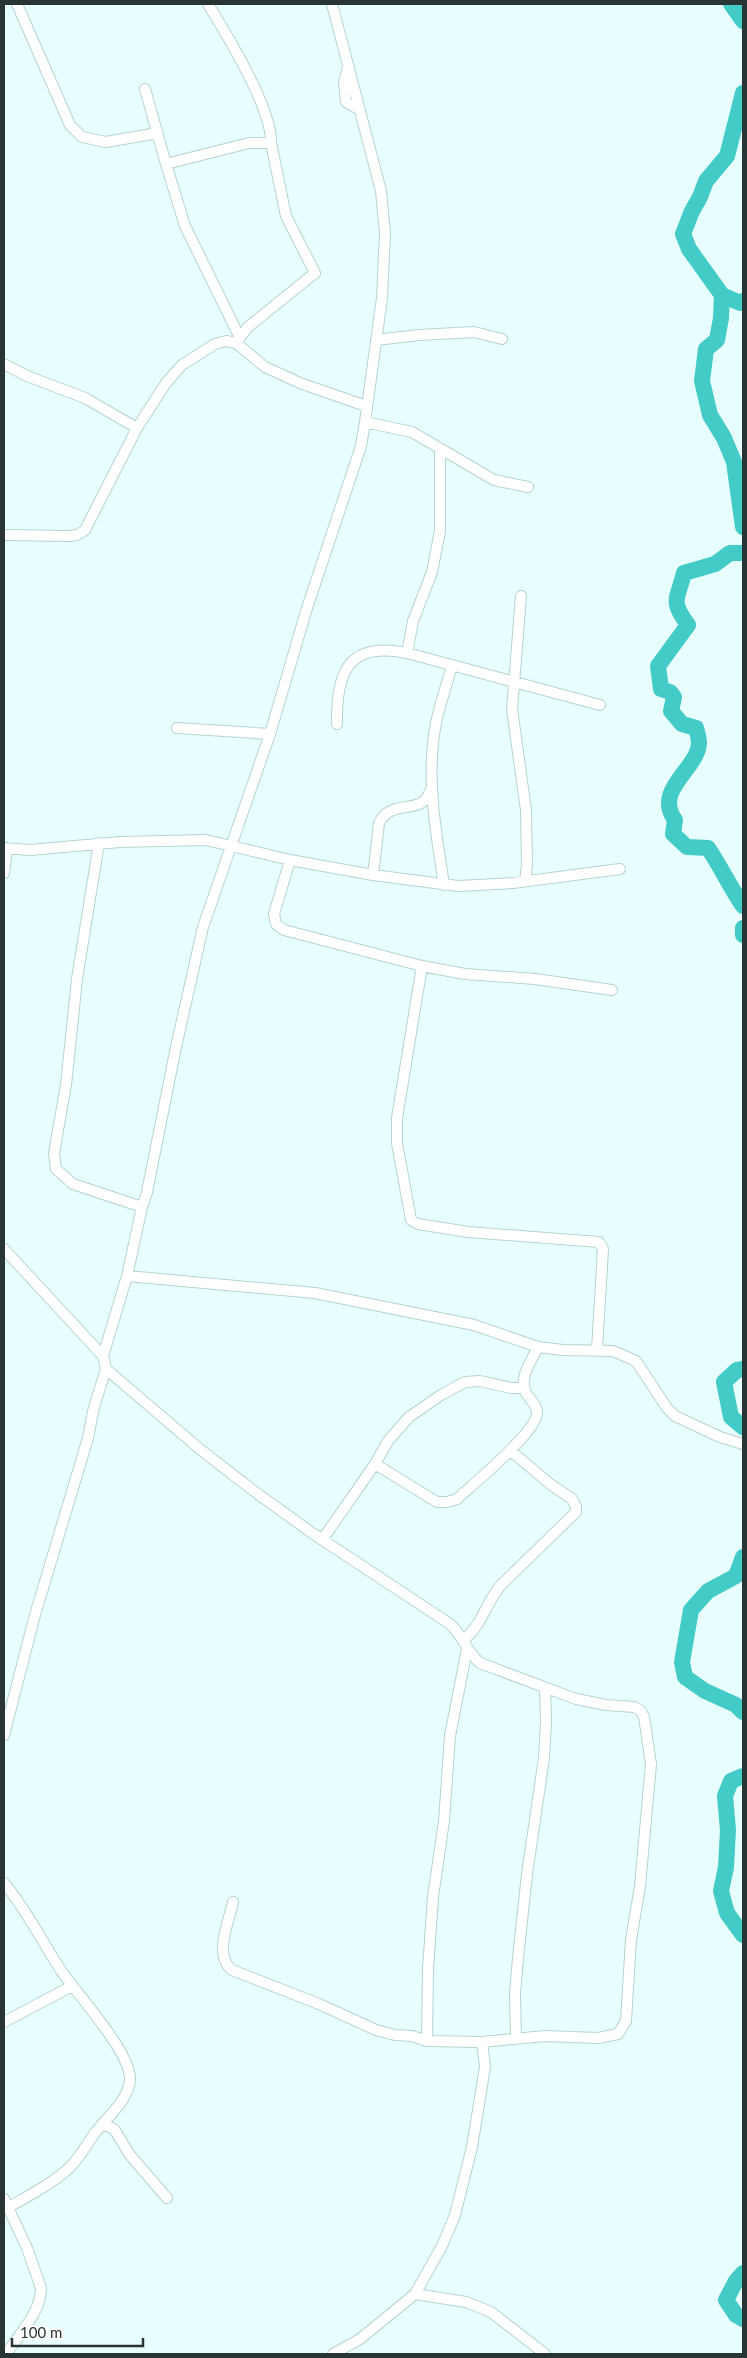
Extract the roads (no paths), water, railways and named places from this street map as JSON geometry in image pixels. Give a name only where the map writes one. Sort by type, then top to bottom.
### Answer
[{"type":"street","points":[[17,4],[70,126],[82,137],[106,142],[152,134],[158,135]]},
{"type":"street","points":[[4,535],[69,536],[77,535],[85,530],[137,428],[166,383],[182,366],[215,344],[238,339],[248,326],[315,273],[286,216],[271,143],[271,134],[251,82],[240,58],[208,4]]},
{"type":"street","points":[[4,1735],[35,1615],[88,1438],[94,1407],[106,1369],[103,1356],[127,1276],[147,1192],[197,950],[270,734],[307,608],[361,446],[385,270],[386,234],[381,192],[360,110],[346,102],[344,82],[349,67],[332,4]]},
{"type":"street","points":[[145,89],[185,226],[238,339],[266,367],[300,383],[366,406]]},
{"type":"street","points":[[166,164],[249,143],[271,143]]},
{"type":"street","points":[[376,340],[474,332],[502,339]]},
{"type":"street","points":[[4,364],[27,376],[85,398],[137,428]]},
{"type":"street","points":[[365,422],[412,432],[494,480],[528,487]]},
{"type":"street","points":[[407,653],[413,620],[432,572],[440,531],[440,449]]},
{"type":"street","points":[[521,596],[512,709],[526,810],[527,865],[525,881]]},
{"type":"street","points":[[337,724],[341,688],[350,662],[357,655],[371,650],[407,653],[600,704]]},
{"type":"street","points":[[444,885],[431,787],[433,742],[452,666]]},
{"type":"street","points":[[177,728],[270,734]]},
{"type":"street","points":[[374,875],[378,828],[383,815],[390,810],[422,804],[428,799],[431,787]]},
{"type":"street","points":[[4,873],[5,848],[30,850],[99,843],[206,840],[290,860],[444,885],[472,886],[620,869]]},
{"type":"street","points":[[99,843],[77,979],[66,1085],[54,1153],[56,1169],[73,1184],[142,1207]]},
{"type":"street","points":[[290,860],[274,914],[276,924],[279,927],[422,966],[465,974],[534,979],[612,990]]},
{"type":"street","points":[[422,966],[397,1118],[397,1143],[411,1220],[418,1224],[468,1232],[599,1242],[603,1249],[597,1350]]},
{"type":"street","points":[[4,1249],[103,1356]]},
{"type":"street","points":[[127,1276],[315,1293],[474,1325],[538,1347],[563,1350],[597,1350],[626,1355],[636,1361],[666,1408],[675,1416],[720,1437],[743,1444]]},
{"type":"street","points":[[375,1464],[437,1502],[457,1499],[510,1451],[536,1420],[537,1414],[534,1403],[524,1388],[525,1374],[538,1347]]},
{"type":"street","points":[[106,1369],[202,1450],[322,1540],[450,1624],[476,1660],[488,1668],[545,1689],[591,1703],[634,1707],[640,1710],[644,1717],[651,1764],[640,1886],[631,1940],[626,2021],[618,2034],[598,2038],[545,2036],[482,2042],[427,2041],[412,2036],[395,2035],[376,2030],[319,2004],[232,1970],[223,1959],[222,1949],[233,1902]]},
{"type":"street","points":[[322,1540],[399,1427],[422,1408],[458,1385],[472,1380],[511,1388],[524,1388]]},
{"type":"street","points":[[427,2041],[427,1996],[433,1897],[444,1821],[450,1736],[465,1644],[500,1586],[576,1512],[572,1499],[550,1484],[510,1451]]},
{"type":"street","points":[[516,2038],[519,1949],[544,1758],[545,1689]]},
{"type":"street","points":[[4,1883],[23,1909],[72,1986],[96,2015],[128,2069],[130,2079],[122,2100],[67,2170],[6,2204],[27,2248],[41,2288],[41,2295],[32,2318],[6,2354]]},
{"type":"street","points":[[4,2022],[72,1986]]},
{"type":"street","points":[[333,2354],[360,2338],[415,2294],[451,2227],[465,2180],[483,2082],[482,2042]]},
{"type":"street","points":[[102,2124],[114,2129],[130,2155],[167,2198]]},
{"type":"street","points":[[415,2294],[466,2302],[491,2312],[545,2354]]},
{"type":"waterway","points":[[731,4],[743,21]]},
{"type":"waterway","points":[[743,93],[727,156],[706,181],[683,234],[689,249],[722,295],[740,303],[743,301]]},
{"type":"waterway","points":[[722,295],[721,318],[717,340],[706,349],[702,381],[710,415],[724,438],[734,462],[743,527]]},
{"type":"waterway","points":[[743,553],[730,553],[715,564],[684,573],[677,595],[677,605],[688,625],[658,666],[661,689],[670,692],[674,697],[671,711],[682,724],[696,728],[699,741],[697,753],[678,780],[669,799],[670,809],[675,820],[673,834],[687,847],[708,848],[743,906]]},
{"type":"waterway","points":[[743,928],[743,935]]},
{"type":"waterway","points":[[743,1369],[737,1370],[724,1382],[731,1417],[743,1427]]},
{"type":"waterway","points":[[743,1557],[736,1576],[708,1591],[691,1610],[682,1662],[685,1677],[705,1691],[736,1705],[743,1712]]},
{"type":"waterway","points":[[743,1776],[731,1781],[725,1796],[728,1830],[726,1867],[721,1891],[727,1913],[743,1935]]},
{"type":"waterway","points":[[743,2273],[736,2281],[726,2300],[736,2315],[743,2319]]}]
